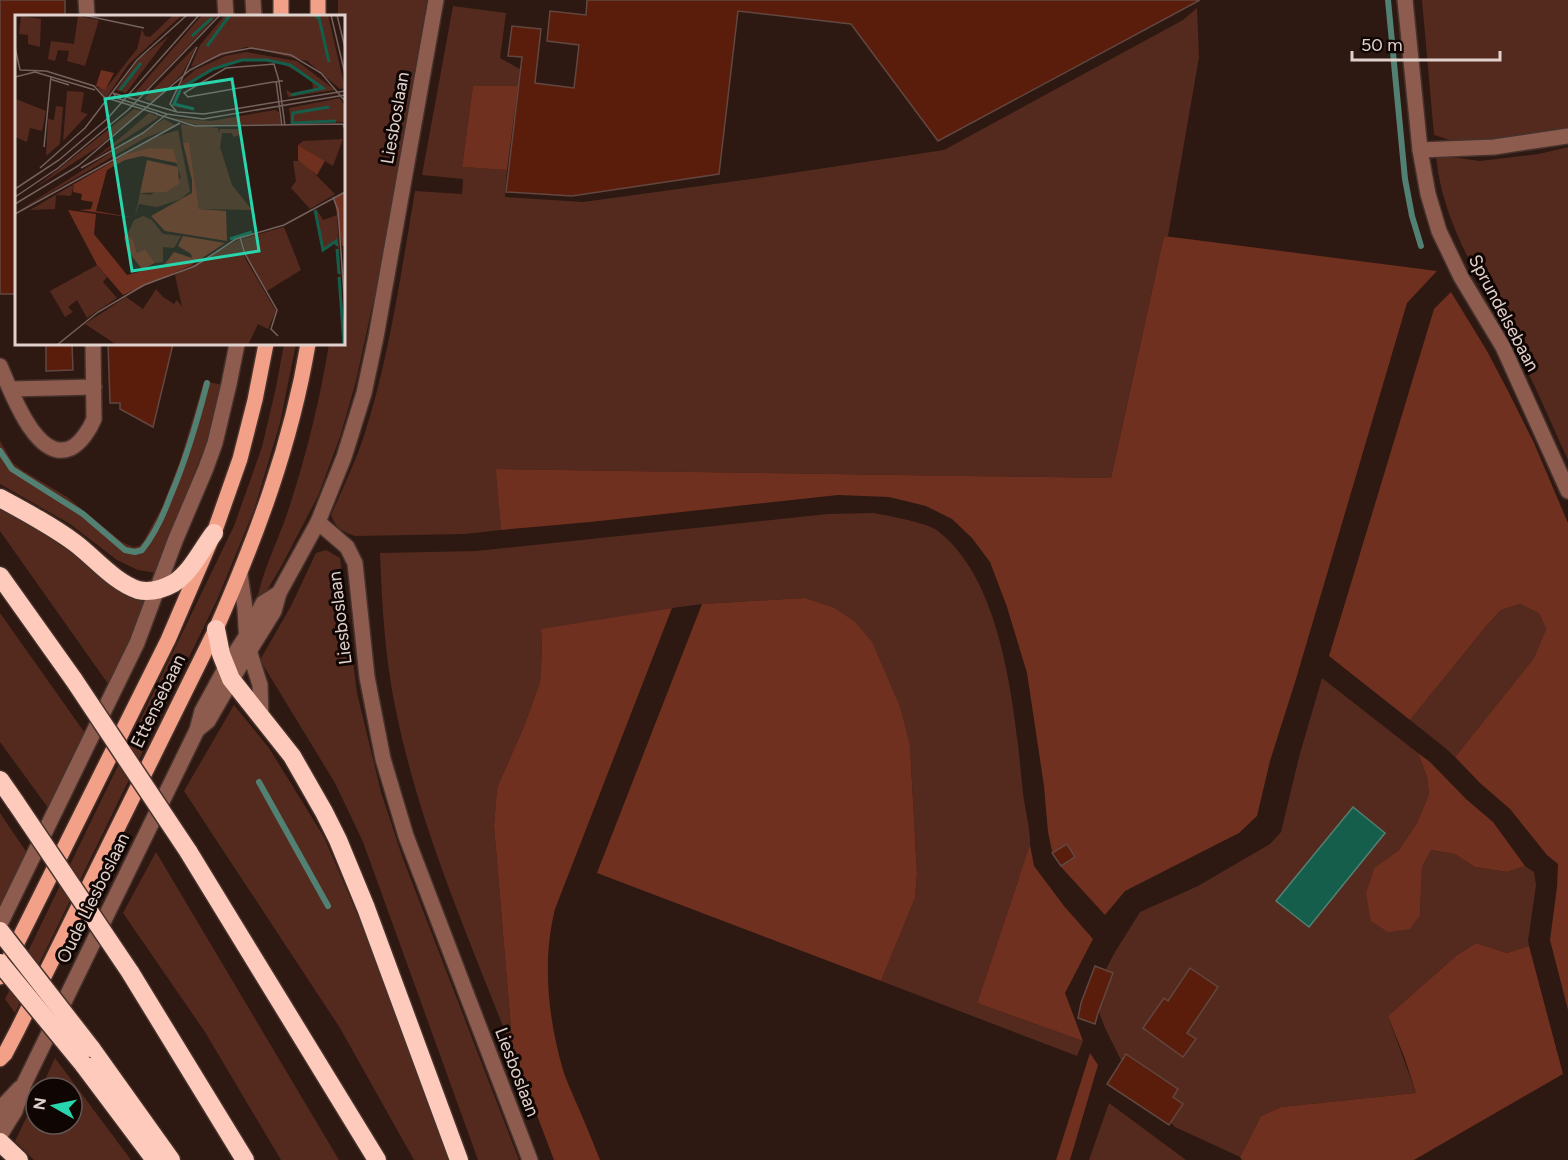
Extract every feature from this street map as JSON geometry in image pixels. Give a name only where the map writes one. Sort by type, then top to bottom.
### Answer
[{"type":"highway","points":[[0,498],[50,526],[115,576],[139,590],[157,590],[174,582],[187,572],[214,533]]},
{"type":"highway","points":[[1,577],[74,680],[188,851],[377,1160]]},
{"type":"highway","points":[[216,629],[229,674],[292,756],[338,840],[366,908],[459,1160]]},
{"type":"highway","points":[[0,780],[130,972],[245,1160]]},
{"type":"highway","points":[[0,931],[87,1056],[155,1160]]},
{"type":"highway","points":[[0,963],[87,1056],[171,1160]]},
{"type":"highway","points":[[0,1142],[19,1160]]},
{"type":"main road","name":"Ettensebaan","points":[[0,977],[158,660],[214,533],[240,459],[266,345]]},
{"type":"main road","name":"Ettensebaan","points":[[0,1059],[18,1031],[216,629],[240,574],[280,464],[300,387],[308,345]]},
{"type":"street","points":[[225,0],[226,15]]},
{"type":"street","name":"Liesboslaan","points":[[436,0],[366,382],[344,457],[318,522],[347,547],[354,563],[367,677],[382,759],[406,836],[530,1160]]},
{"type":"street","name":"Sprundelsebaan","points":[[1405,0],[1420,150],[1438,231],[1461,277],[1503,347],[1568,491]]},
{"type":"street","points":[[1420,150],[1494,147],[1568,136]]},
{"type":"street","points":[[0,366],[30,429],[45,444],[62,450],[76,444],[92,423],[94,414],[93,345]]},
{"type":"street","points":[[0,924],[137,643],[178,532],[215,443],[237,345]]},
{"type":"street","points":[[10,389],[94,387]]},
{"type":"street","name":"Oude Liesboslaan","points":[[28,1076],[197,730],[202,711],[229,674],[249,652],[274,611],[279,593],[318,522]]},
{"type":"street","points":[[240,574],[249,652],[260,685],[261,718]]},
{"type":"street","name":"Oude Liesboslaan","points":[[229,674],[263,603],[279,593]]},
{"type":"street","name":"Oude Liesboslaan","points":[[0,1113],[4,1105],[24,1084]]},
{"type":"street","name":"Oude Liesboslaan","points":[[0,1135],[15,1111],[24,1084]]},
{"type":"shaded area","points":[[338,0],[427,0],[377,284],[356,381],[340,437],[318,496],[255,611],[261,584],[286,518],[302,465],[329,345],[345,345],[345,15],[338,15]]},
{"type":"shaded area","points":[[1422,0],[1568,0],[1568,131],[1548,136],[1456,142],[1434,135]]},
{"type":"shaded area","points":[[453,6],[506,13],[500,58],[520,69],[518,86],[473,87],[462,167],[507,170],[505,197],[583,202],[944,150],[1183,20],[1197,8],[1199,57],[1168,236],[1164,236],[1111,478],[497,469],[501,530],[465,534],[355,536],[340,529],[331,515],[352,468],[372,409],[394,316],[415,191],[462,194],[463,179],[422,175]]},
{"type":"shaded area","points":[[473,86],[518,86],[507,170],[462,167]]},
{"type":"shaded area","points":[[1568,147],[1568,460],[1523,362],[1456,231],[1440,181],[1436,155],[1480,161],[1539,154]]},
{"type":"shaded area","points":[[1164,236],[1437,271],[1407,303],[1270,761],[1257,816],[1239,833],[1125,891],[1105,915],[1062,868],[1052,851],[1027,673],[1007,607],[990,562],[972,538],[952,519],[926,506],[889,497],[838,495],[501,530],[496,469],[1111,478]]},
{"type":"shaded area","points":[[1451,292],[1508,391],[1534,443],[1568,523],[1568,1010],[1550,940],[1558,864],[1547,855],[1510,809],[1455,757],[1534,658],[1546,629],[1539,613],[1520,604],[1501,610],[1410,720],[1329,656],[1434,309]]},
{"type":"shaded area","points":[[284,345],[296,345],[280,423],[254,510],[217,600],[15,1013],[5,999],[234,526],[262,447]]},
{"type":"shaded area","points":[[204,381],[223,385],[210,432],[156,573],[138,570],[117,560],[70,524],[0,484],[0,441],[13,463],[22,470],[67,497],[122,542],[133,547],[139,546],[162,507],[180,461]]},
{"type":"shaded area","points":[[0,509],[59,544],[125,592],[147,603],[111,688],[0,531]]},
{"type":"shaded area","points":[[873,513],[916,522],[938,531],[961,554],[978,583],[992,616],[1003,652],[1016,726],[1030,847],[977,1003],[1083,1041],[1077,1056],[881,981],[915,898],[917,873],[910,746],[804,598],[702,604],[541,630],[540,682],[525,724],[497,788],[494,826],[513,1052],[447,884],[406,755],[389,672],[380,553],[476,551],[828,514]]},
{"type":"shaded area","points":[[326,550],[340,558],[357,693],[381,792],[402,856],[519,1160],[478,1160],[363,842],[335,783],[260,660],[291,606],[316,553]]},
{"type":"shaded area","points":[[804,598],[834,608],[854,621],[872,642],[900,707],[910,746],[917,873],[915,898],[881,981],[597,873],[702,604]]},
{"type":"shaded area","points":[[1520,604],[1539,612],[1546,629],[1534,658],[1455,757],[1410,720],[1501,610]]},
{"type":"shaded area","points":[[672,608],[555,909],[548,969],[550,1010],[564,1074],[600,1160],[554,1160],[513,1052],[494,826],[497,788],[525,724],[540,682],[541,629]]},
{"type":"shaded area","points":[[0,613],[87,736],[49,809],[0,742]]},
{"type":"shaded area","points":[[1322,678],[1418,753],[1427,777],[1429,794],[1417,823],[1399,850],[1374,868],[1366,893],[1420,915],[1422,867],[1431,850],[1455,854],[1475,867],[1507,872],[1525,866],[1534,872],[1536,885],[1529,946],[1507,953],[1476,943],[1457,955],[1388,1016],[1416,1093],[1281,1107],[1261,1116],[1240,1157],[1175,1127],[1147,1098],[1118,1076],[1121,1060],[1095,1002],[1097,986],[1140,912],[1198,886],[1270,844],[1281,832],[1299,757]],"holes":[[[1353,807],[1385,833],[1309,927],[1277,901]]]},
{"type":"shaded area","points":[[234,705],[269,748],[324,837],[355,909],[452,1160],[414,1160],[340,1028],[184,791]]},
{"type":"shaded area","points":[[1418,753],[1493,822],[1525,866],[1507,872],[1475,867],[1455,854],[1431,850],[1422,867],[1420,915],[1410,929],[1388,932],[1371,921],[1366,893],[1374,868],[1399,850],[1417,823],[1429,794],[1427,777]]},
{"type":"shaded area","points":[[0,813],[27,853],[0,909]]},
{"type":"shaded area","points":[[1030,845],[1034,866],[1064,906],[1093,939],[1065,993],[1083,1041],[977,1003]]},
{"type":"shaded area","points":[[156,852],[339,1160],[281,1160],[205,1032],[123,913]]},
{"type":"shaded area","points":[[1476,943],[1507,953],[1529,946],[1563,1074],[1414,1160],[1242,1160],[1240,1157],[1261,1116],[1281,1107],[1416,1093],[1388,1016],[1457,955]]},
{"type":"shaded area","points":[[1090,1053],[1098,1065],[1070,1160],[1056,1160]]},
{"type":"shaded area","points":[[55,1058],[68,1076],[47,1076]]},
{"type":"shaded area","points":[[84,1097],[131,1160],[34,1160],[15,1141],[24,1123],[24,1136],[84,1136]]},
{"type":"shaded area","points":[[1109,1103],[1186,1160],[1089,1160]]},
{"type":"water","points":[[1353,807],[1385,833],[1309,927],[1276,901]]},
{"type":"building","points":[[0,0],[65,0],[65,15],[15,15],[15,294],[0,294]]},
{"type":"building","points":[[587,0],[1200,0],[938,141],[851,24],[738,11],[719,174],[572,196],[506,192],[522,57],[508,56],[512,26],[541,29],[535,83],[574,88],[579,45],[547,41],[550,11],[586,15]]},
{"type":"building","points":[[46,345],[72,345],[73,370],[46,371]]},
{"type":"building","points":[[108,345],[173,345],[153,427],[120,409],[120,403],[110,403]]},
{"type":"building","points":[[1067,844],[1075,857],[1061,866],[1052,853]]},
{"type":"building","points":[[1095,966],[1113,973],[1095,1024],[1078,1018],[1081,1003]]},
{"type":"building","points":[[1190,968],[1218,987],[1187,1033],[1196,1039],[1183,1057],[1143,1028],[1164,998],[1168,1001]]},
{"type":"building","points":[[1126,1054],[1178,1089],[1173,1097],[1183,1104],[1169,1125],[1107,1084]]},
{"type":"waterway","points":[[1388,0],[1405,179],[1421,246]]},
{"type":"waterway","points":[[0,451],[12,469],[83,514],[125,550],[135,552],[142,550],[158,525],[176,483],[191,441],[207,383]]},
{"type":"waterway","points":[[259,782],[328,906]]}]
